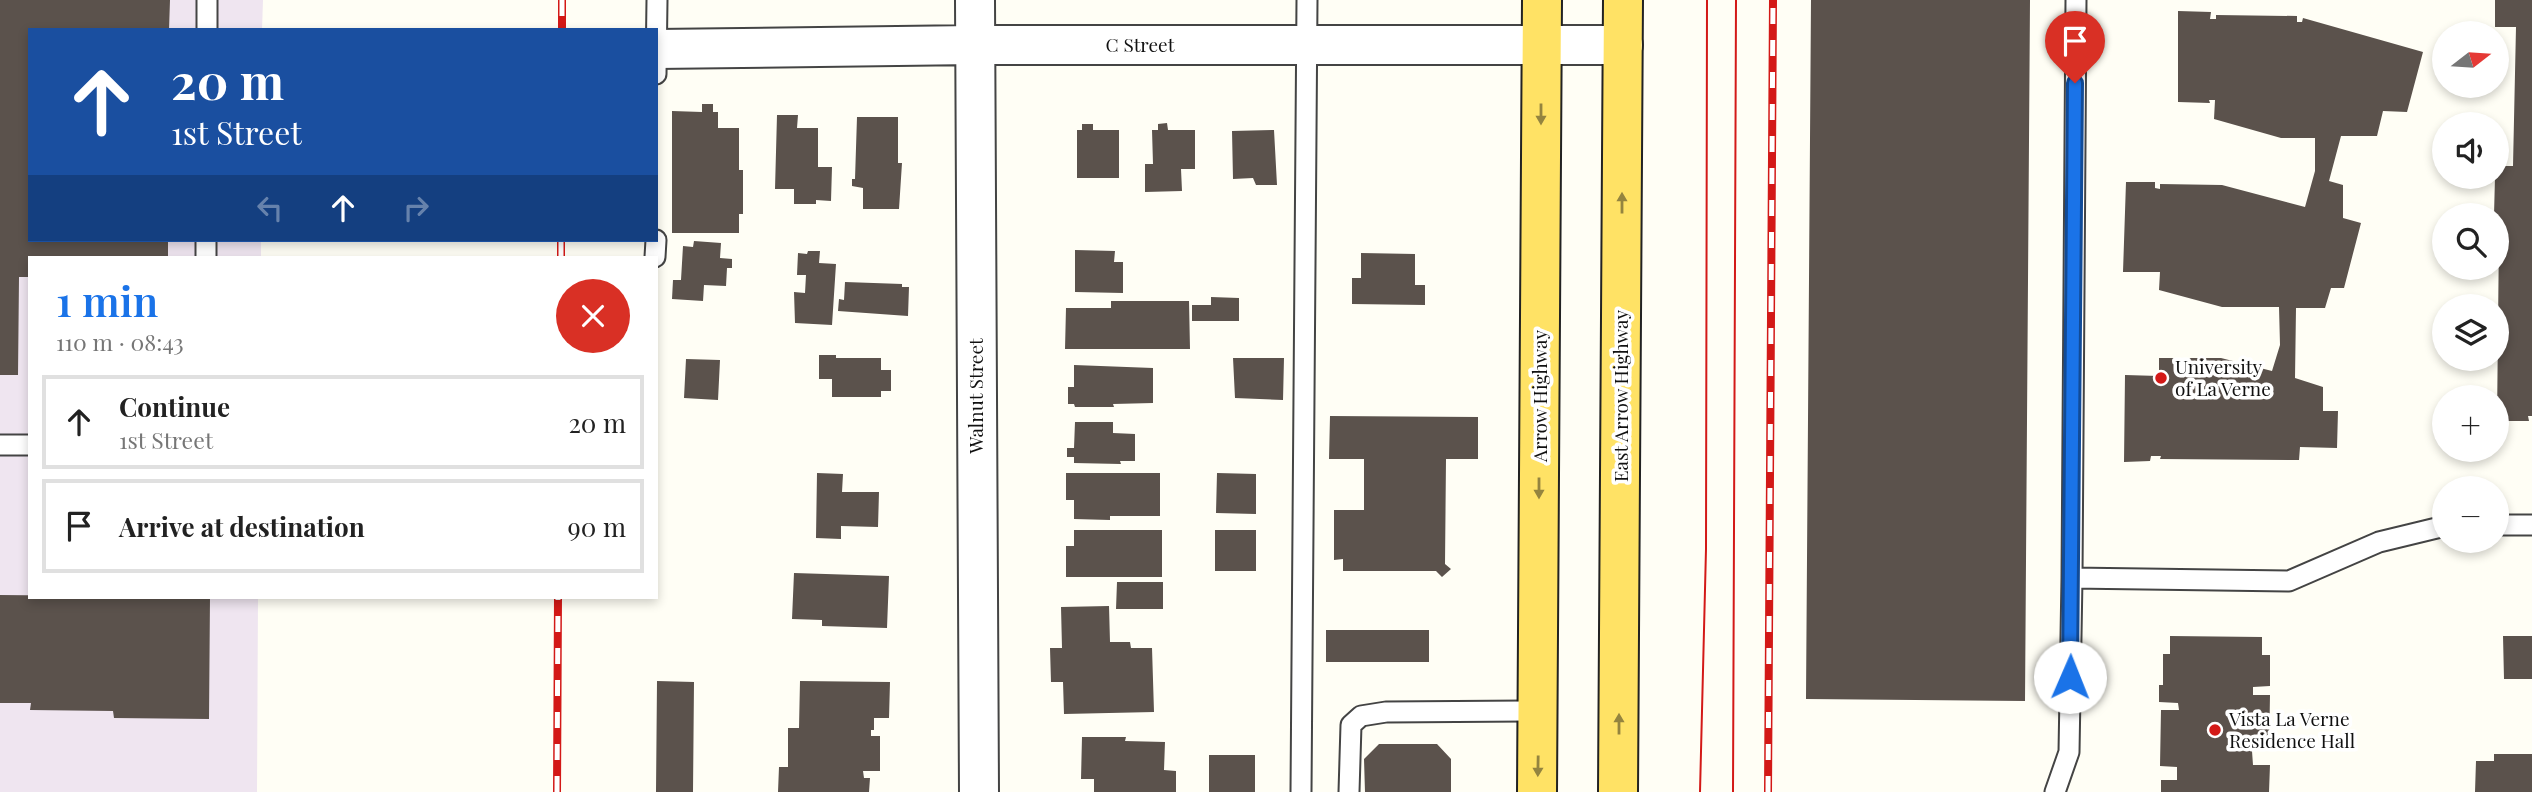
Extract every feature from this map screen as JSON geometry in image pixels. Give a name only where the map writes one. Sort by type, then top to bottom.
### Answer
[{"type":"main road","name":"Arrow Highway","points":[[1537,792],[1542,0]]},
{"type":"main road","name":"East Arrow Highway","points":[[1618,792],[1623,0]]},
{"type":"street","name":"Walnut Street","points":[[975,0],[979,792]]},
{"type":"street","name":"C Street","points":[[658,49],[974,45],[1623,45]]},
{"type":"lane","points":[[206,28],[207,0]]},
{"type":"lane","points":[[656,28],[657,0]]},
{"type":"lane","points":[[1301,792],[1307,0]]},
{"type":"lane","points":[[2055,792],[2069,752],[2076,0]]},
{"type":"lane","points":[[0,445],[28,445]]},
{"type":"lane","points":[[2509,524],[2532,525]]},
{"type":"lane","points":[[2072,578],[2289,581],[2379,542],[2432,529]]},
{"type":"lane","points":[[1349,792],[1351,725],[1361,716],[1386,712],[1538,711]]},
{"type":"shaded area","points":[[0,0],[263,0],[262,28],[28,28],[28,242],[261,242],[261,256],[28,256],[28,599],[258,599],[257,792],[0,792]]},
{"type":"building","points":[[0,0],[170,0],[169,28],[28,28],[28,242],[168,242],[168,256],[28,256],[28,277],[19,277],[18,375],[0,375]]},
{"type":"building","points":[[1811,0],[2030,0],[2025,701],[1806,699]]},
{"type":"building","points":[[2495,0],[2532,0],[2532,416],[2528,416],[2529,421],[2509,421],[2509,385],[2497,385],[2498,371],[2509,371],[2509,294],[2498,294],[2498,280],[2509,280],[2509,203],[2494,203],[2495,189],[2509,189],[2509,166],[2513,166],[2516,27],[2510,27],[2510,21],[2495,21]]},
{"type":"building","points":[[2178,11],[2211,12],[2210,19],[2216,19],[2216,15],[2297,16],[2297,22],[2302,22],[2303,18],[2423,52],[2407,112],[2383,111],[2377,136],[2341,136],[2329,181],[2343,185],[2343,218],[2361,223],[2344,288],[2331,288],[2325,308],[2296,308],[2295,378],[2323,387],[2323,411],[2338,411],[2337,448],[2300,447],[2299,460],[2160,459],[2161,456],[2151,456],[2150,461],[2124,462],[2125,375],[2159,376],[2159,358],[2221,358],[2272,371],[2280,345],[2279,307],[2222,307],[2159,290],[2160,272],[2123,272],[2126,182],[2155,182],[2155,188],[2160,189],[2160,184],[2222,185],[2305,207],[2315,171],[2315,138],[2281,138],[2214,119],[2215,100],[2209,100],[2210,103],[2178,102]]},
{"type":"building","points":[[702,104],[713,104],[713,112],[718,112],[718,128],[739,128],[743,214],[739,214],[739,233],[672,233],[672,111],[702,112]]},
{"type":"building","points":[[777,115],[798,115],[797,128],[818,128],[818,167],[832,167],[831,201],[816,200],[816,204],[794,204],[794,189],[775,189]]},
{"type":"building","points":[[857,117],[898,117],[898,163],[902,163],[899,209],[863,209],[863,188],[852,186],[852,179],[855,179]]},
{"type":"building","points":[[1167,123],[1168,130],[1195,130],[1195,169],[1181,169],[1182,191],[1145,192],[1145,164],[1153,164],[1152,130],[1158,130],[1158,124]]},
{"type":"building","points":[[1082,124],[1093,124],[1093,130],[1119,130],[1119,178],[1077,178],[1077,130],[1082,130]]},
{"type":"building","points":[[1274,130],[1277,185],[1256,185],[1253,178],[1233,179],[1232,131]]},
{"type":"building","points":[[694,241],[721,243],[720,258],[732,259],[732,268],[727,268],[726,286],[704,285],[703,301],[672,299],[673,280],[681,280],[683,246],[693,247]]},
{"type":"building","points":[[1075,250],[1115,251],[1114,262],[1123,262],[1123,293],[1075,292]]},
{"type":"building","points":[[808,251],[820,251],[819,263],[836,264],[832,325],[795,323],[794,292],[805,293],[806,275],[797,275],[798,253],[807,254]]},
{"type":"building","points":[[1361,253],[1415,254],[1415,285],[1425,285],[1425,305],[1352,304],[1352,278],[1361,278]]},
{"type":"building","points":[[845,282],[902,284],[902,287],[909,287],[908,316],[838,311],[839,299],[844,300]]},
{"type":"building","points":[[1211,297],[1239,298],[1239,321],[1192,321],[1192,305],[1211,305]]},
{"type":"building","points":[[1111,301],[1189,301],[1190,349],[1065,349],[1066,308],[1111,308]]},
{"type":"building","points":[[819,355],[836,355],[836,358],[881,358],[881,370],[891,370],[891,391],[881,391],[881,397],[832,397],[832,379],[819,379]]},
{"type":"building","points":[[1233,358],[1284,358],[1283,400],[1235,398]]},
{"type":"building","points":[[686,359],[720,360],[718,400],[684,398]]},
{"type":"building","points":[[1074,365],[1153,368],[1153,403],[1113,404],[1114,407],[1075,407],[1074,404],[1068,404],[1068,387],[1074,387]]},
{"type":"building","points":[[1330,416],[1478,417],[1478,459],[1446,459],[1445,564],[1451,569],[1442,577],[1436,571],[1343,571],[1343,559],[1334,560],[1334,510],[1364,510],[1364,459],[1329,459]]},
{"type":"building","points":[[1075,422],[1113,422],[1113,433],[1135,434],[1135,461],[1120,461],[1121,464],[1074,463],[1074,457],[1067,457],[1067,448],[1074,448]]},
{"type":"building","points":[[817,473],[843,474],[842,492],[879,492],[878,527],[841,526],[841,539],[816,538]]},
{"type":"building","points":[[1066,473],[1160,473],[1160,516],[1110,516],[1110,520],[1074,519],[1074,500],[1066,500]]},
{"type":"building","points":[[1217,473],[1256,474],[1256,514],[1216,513]]},
{"type":"building","points":[[1074,530],[1162,530],[1162,577],[1066,577],[1066,546],[1074,546]]},
{"type":"building","points":[[1215,530],[1256,530],[1256,571],[1215,571]]},
{"type":"building","points":[[794,573],[889,576],[887,628],[822,626],[822,620],[792,619]]},
{"type":"building","points":[[1117,582],[1163,582],[1163,609],[1116,609]]},
{"type":"building","points":[[0,595],[28,595],[28,599],[210,599],[209,719],[114,718],[113,711],[30,710],[31,703],[0,703]]},
{"type":"building","points":[[1109,606],[1110,642],[1130,642],[1131,648],[1152,648],[1154,712],[1064,714],[1063,682],[1051,682],[1050,648],[1062,648],[1061,607]]},
{"type":"building","points":[[1326,630],[1429,630],[1429,662],[1326,662]]},
{"type":"building","name":"Vista La Verne Residence Hall","points":[[2170,636],[2262,637],[2262,655],[2270,655],[2270,686],[2253,687],[2253,695],[2270,695],[2269,751],[2252,751],[2253,765],[2270,765],[2269,792],[2161,792],[2161,780],[2177,780],[2177,767],[2160,766],[2161,710],[2179,710],[2178,703],[2159,702],[2159,685],[2163,685],[2163,654],[2170,654]]},
{"type":"building","points":[[2503,636],[2532,636],[2532,679],[2504,679]]},
{"type":"building","points":[[657,681],[694,682],[693,792],[656,792]]},
{"type":"building","points":[[800,681],[890,682],[889,718],[874,718],[874,730],[871,730],[871,736],[880,736],[880,771],[863,771],[864,778],[870,778],[869,792],[778,792],[779,767],[788,767],[788,728],[799,728]]},
{"type":"building","points":[[1082,737],[1126,737],[1125,741],[1165,742],[1164,770],[1176,771],[1176,792],[1094,792],[1094,779],[1081,779]]},
{"type":"building","points":[[1379,744],[1437,744],[1451,759],[1451,792],[1365,792],[1364,759]]},
{"type":"building","points":[[2494,754],[2532,754],[2532,792],[2475,792],[2476,761],[2494,761]]},
{"type":"building","points":[[1209,755],[1255,755],[1255,792],[1209,792]]},
{"type":"tram line","points":[[1700,792],[1706,549],[1707,0]]},
{"type":"tram line","points":[[1733,792],[1736,0]]},
{"type":"railway","points":[[562,0],[562,28]]},
{"type":"railway","points":[[1768,792],[1773,0]]},
{"type":"railway","points":[[561,242],[561,256]]},
{"type":"railway","points":[[557,792],[558,599]]},
{"type":"place","name":"University of La Verne","points":[[2161,378]]},
{"type":"place","name":"Vista La Verne Residence Hall","points":[[2215,730]]},
{"type":"route","points":[[2070,677],[2075,83]]}]
